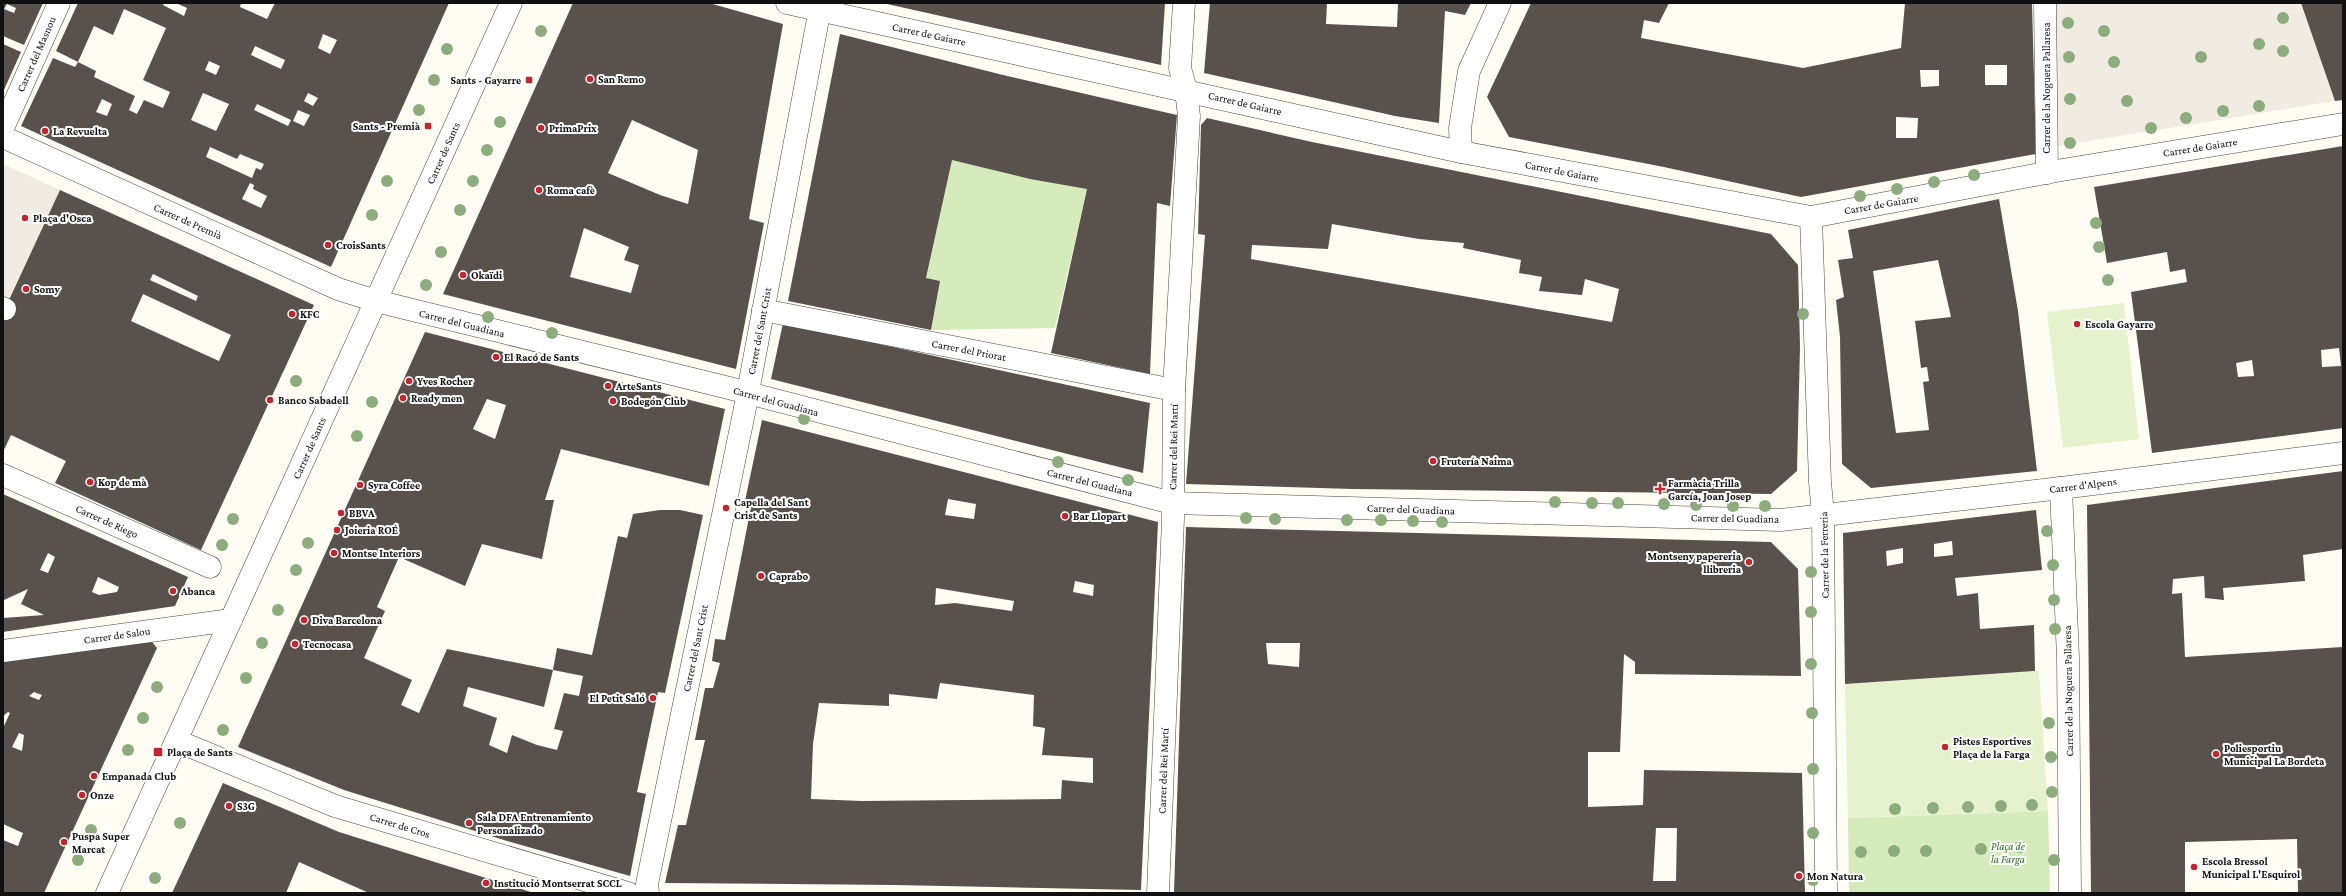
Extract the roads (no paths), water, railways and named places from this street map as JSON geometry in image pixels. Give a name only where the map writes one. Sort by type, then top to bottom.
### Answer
[{"type":"street","name":"Carrer del Masnou","points":[[3,128],[59,3]]},
{"type":"street","name":"Carrer de Sants","points":[[108,893],[511,3]]},
{"type":"street","name":"Carrer de Gaiarre","points":[[787,3],[820,7],[1461,152],[1811,217],[2046,173],[2343,124]]},
{"type":"street","name":"Carrer del Rei Martí","points":[[1158,893],[1172,503],[1174,390],[1189,116],[1186,90],[1180,68],[1184,3]]},
{"type":"street","points":[[1461,152],[1460,128],[1469,71],[1500,3]]},
{"type":"street","name":"Carrer de la Noguera Pallaresa","points":[[2046,3],[2046,173]]},
{"type":"street","name":"Carrer del Sant Crist","points":[[648,893],[649,876],[747,393],[820,7]]},
{"type":"street","name":"Carrer de Premià","points":[[3,137],[338,289],[376,301]]},
{"type":"street","name":"Carrer de la Ferreria","points":[[1811,217],[1820,482],[1824,514],[1826,893]]},
{"type":"street","name":"Carrer del Guadiana","points":[[376,301],[747,393],[1172,503],[1781,520],[1824,514]]},
{"type":"street","name":"Carrer del Priorat","points":[[763,310],[1174,390]]},
{"type":"street","name":"Carrer d'Alpens","points":[[1824,514],[2061,488],[2343,453]]},
{"type":"street","name":"Carrer de Riego","points":[[3,475],[210,568]]},
{"type":"street","name":"Carrer de la Noguera Pallaresa","points":[[2061,488],[2068,658],[2070,893]]},
{"type":"street","name":"Carrer de Salou","points":[[3,651],[231,620]]},
{"type":"street","name":"Carrer de Cros","points":[[177,740],[335,806],[628,893]]},
{"type":"place","name":"San Remo","points":[[590,79]]},
{"type":"place","name":"Sants - Gayarre","points":[[529,80]]},
{"type":"place","name":"Sants - Premià","points":[[428,126]]},
{"type":"place","name":"PrimaPrix","points":[[541,128]]},
{"type":"place","name":"La Revuelta","points":[[45,131]]},
{"type":"place","name":"Roma cafè","points":[[539,190]]},
{"type":"place","name":"Plaça d'Osca","points":[[25,218]]},
{"type":"place","name":"CroisSants","points":[[328,245]]},
{"type":"place","name":"Okaïdi","points":[[463,275]]},
{"type":"place","name":"Somy","points":[[26,289]]},
{"type":"place","name":"KFC","points":[[292,314]]},
{"type":"place","name":"Escola Gayarre","points":[[2077,324]]},
{"type":"place","name":"El Racó de Sants","points":[[496,357]]},
{"type":"place","name":"Yves Rocher","points":[[409,381]]},
{"type":"place","name":"ArteSants","points":[[608,386]]},
{"type":"place","name":"Ready men","points":[[403,398]]},
{"type":"place","name":"Banco Sabadell","points":[[270,400]]},
{"type":"place","name":"Bodegón Club","points":[[613,401]]},
{"type":"place","name":"Frutería Naima","points":[[1433,461]]},
{"type":"place","name":"Kop de mà","points":[[90,482]]},
{"type":"place","name":"Syra Coffee","points":[[360,485]]},
{"type":"place","name":"Farmàcia Trilla García, Joan Josep","points":[[1660,489]]},
{"type":"place","name":"Capella del Sant Crist de Sants","points":[[726,508]]},
{"type":"place","name":"BBVA","points":[[341,513]]},
{"type":"place","name":"Bar Llopart","points":[[1065,516]]},
{"type":"place","name":"Joieria ROÉ","points":[[337,530]]},
{"type":"place","name":"Montse Interiors","points":[[334,553]]},
{"type":"place","name":"Montseny papereria llibreria","points":[[1749,562]]},
{"type":"place","name":"Caprabo","points":[[761,576]]},
{"type":"place","name":"Abanca","points":[[173,591]]},
{"type":"place","name":"Diva Barcelona","points":[[304,620]]},
{"type":"place","name":"Tecnocasa","points":[[295,644]]},
{"type":"place","name":"El Petit Saló","points":[[653,698]]},
{"type":"place","name":"Pistes Esportives Plaça de la Farga","points":[[1945,747]]},
{"type":"place","name":"Plaça de Sants","points":[[158,752]]},
{"type":"place","name":"Poliesportiu Municipal La Bordeta","points":[[2216,754]]},
{"type":"place","name":"Empanada Club","points":[[94,776]]},
{"type":"place","name":"Onze","points":[[82,795]]},
{"type":"place","name":"S3G","points":[[229,806]]},
{"type":"place","name":"Sala DFA Entrenamiento Personalizado","points":[[469,823]]},
{"type":"place","name":"Puspa Super Marcat","points":[[64,842]]},
{"type":"place","name":"Escola Bressol Municipal L'Esquirol","points":[[2194,867]]},
{"type":"place","name":"Mon Natura","points":[[1799,876]]},
{"type":"place","name":"Institució Montserrat SCCL","points":[[486,883]]},
{"type":"park label","name":"Plaça de la Farga","points":[[2008,852]]}]
